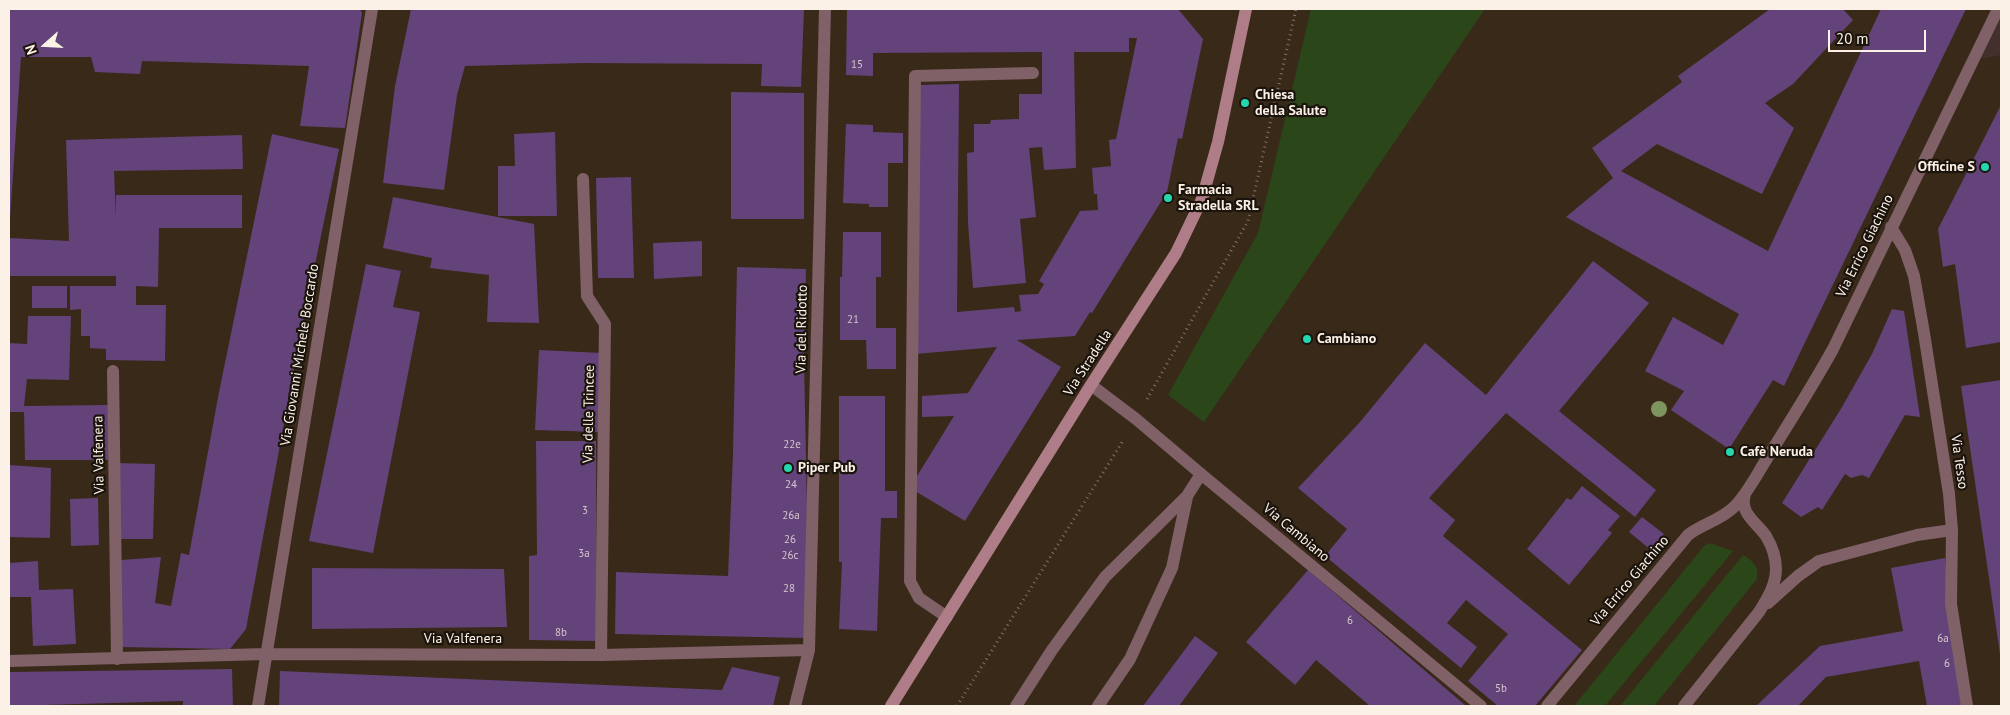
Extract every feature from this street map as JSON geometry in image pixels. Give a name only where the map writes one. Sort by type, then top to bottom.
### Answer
[{"type":"street","name":"Via Giovanni Michele Boccardo","points":[[258,706],[372,9]]},
{"type":"street","name":"Via del Ridotto","points":[[795,706],[809,650],[825,9]]},
{"type":"street","name":"Via Stradella","points":[[891,706],[1091,385],[1176,253],[1202,199],[1218,142],[1246,9]]},
{"type":"street","name":"Via Errico Giachino","points":[[1547,706],[1688,535],[1732,509],[1747,489],[1812,387],[1998,9]]},
{"type":"street","points":[[946,618],[919,598],[910,581],[915,76],[1033,73]]},
{"type":"street","name":"Via delle Trincee","points":[[583,179],[587,296],[605,324],[601,655]]},
{"type":"street","name":"Via Tesso","points":[[1890,228],[1904,250],[1915,284],[1937,416],[1949,494],[1952,530],[1951,604],[1967,706]]},
{"type":"street","name":"Via Valfenera","points":[[113,371],[117,658]]},
{"type":"street","name":"Via Cambiano","points":[[1091,385],[1136,419],[1481,706]]},
{"type":"street","points":[[1016,706],[1052,650],[1105,577],[1187,496],[1201,474]]},
{"type":"street","points":[[1747,489],[1744,496],[1744,508],[1749,517],[1765,535],[1775,559],[1774,582],[1759,612]]},
{"type":"street","points":[[1098,706],[1130,659],[1172,568],[1187,496]]},
{"type":"street","points":[[1684,706],[1759,612],[1786,586],[1819,561],[1917,535],[1952,530]]},
{"type":"street","name":"Via Valfenera","points":[[9,661],[266,654],[601,655],[809,650]]},
{"type":"path","points":[[957,706],[1136,419],[1248,221],[1296,9]]},
{"type":"shaded area","points":[[2001,18],[2001,55],[1973,60]]},
{"type":"green space","points":[[1311,9],[1485,9],[1204,422],[1168,395],[1258,233]]},
{"type":"green space","points":[[1709,543],[1733,551],[1605,706],[1574,706],[1704,546]]},
{"type":"green space","points":[[1743,555],[1755,564],[1757,579],[1654,706],[1620,706]]},
{"type":"building","points":[[9,9],[360,9],[362,13],[345,128],[300,126],[309,66],[142,61],[140,74],[95,72],[91,57],[21,57],[9,219]]},
{"type":"building","points":[[411,9],[804,9],[801,87],[761,86],[762,64],[584,63],[465,66],[457,95],[444,190],[383,183],[395,86]]},
{"type":"building","points":[[847,9],[1178,9],[1203,39],[1182,139],[1178,138],[1167,192],[1092,313],[1090,312],[1075,336],[1017,340],[1061,367],[965,521],[915,491],[914,481],[954,416],[922,417],[922,396],[968,393],[997,347],[915,354],[919,85],[959,84],[957,312],[1014,307],[1015,312],[1021,311],[1019,295],[1038,294],[1044,284],[1039,281],[1080,211],[1098,210],[1097,194],[1094,194],[1092,168],[1111,166],[1109,140],[1116,139],[1137,38],[1129,38],[1129,52],[1074,52],[1076,168],[1044,170],[1042,147],[1029,148],[1036,217],[1020,219],[1026,283],[973,288],[968,223],[967,153],[974,152],[974,124],[990,124],[991,120],[1019,119],[1019,94],[1042,94],[1042,52],[873,53],[873,76],[846,75]]},
{"type":"building","points":[[1770,9],[1843,9],[1853,20],[1793,84],[1765,103],[1794,128],[1762,194],[1657,144],[1621,171],[1768,251],[1881,9],[1966,9],[1784,386],[1773,380],[1729,449],[1671,410],[1684,391],[1645,371],[1673,317],[1723,345],[1739,314],[1566,217],[1613,178],[1592,148],[1682,82],[1678,76]]},
{"type":"building","points":[[731,92],[804,93],[804,219],[731,219]]},
{"type":"building","name":"Officine S","points":[[2001,105],[2001,342],[1966,348],[1955,264],[1943,267],[1938,229]]},
{"type":"building","points":[[846,124],[873,125],[873,132],[903,133],[903,163],[888,163],[888,207],[869,207],[869,204],[843,203]]},
{"type":"building","points":[[555,132],[557,216],[498,216],[498,166],[515,166],[514,134]]},
{"type":"building","points":[[272,134],[339,149],[300,337],[246,629],[230,649],[121,647],[121,560],[161,557],[155,603],[171,606],[181,553],[189,555],[219,392]]},
{"type":"building","points":[[242,135],[243,169],[114,171],[116,218],[116,195],[242,195],[242,228],[159,228],[158,287],[136,286],[136,305],[166,305],[165,361],[106,360],[106,349],[90,348],[90,336],[81,336],[81,309],[70,310],[70,286],[116,286],[116,276],[9,276],[9,238],[69,241],[66,140]]},
{"type":"building","points":[[631,177],[634,278],[598,278],[596,178]]},
{"type":"building","points":[[393,197],[534,224],[539,323],[487,322],[489,275],[430,268],[432,258],[383,248]]},
{"type":"building","points":[[843,232],[881,232],[881,277],[876,277],[876,328],[896,328],[896,369],[867,369],[866,340],[840,340],[840,277],[842,277]]},
{"type":"building","points":[[702,241],[702,276],[654,279],[653,243]]},
{"type":"building","points":[[1593,261],[1649,303],[1559,411],[1656,490],[1635,517],[1506,413],[1429,498],[1455,520],[1443,536],[1582,650],[1535,706],[1498,706],[1468,681],[1508,634],[1466,600],[1447,623],[1477,647],[1461,668],[1325,556],[1347,529],[1298,488],[1360,422],[1425,343],[1486,395]]},
{"type":"building","points":[[366,264],[401,271],[393,307],[420,312],[373,553],[309,541]]},
{"type":"building","points":[[737,267],[806,269],[804,360],[807,509],[806,638],[615,634],[616,572],[728,576]]},
{"type":"building","points":[[32,286],[67,286],[67,308],[32,308]]},
{"type":"building","points":[[1892,309],[1904,311],[1920,417],[1905,415],[1869,478],[1862,475],[1851,478],[1845,474],[1822,510],[1818,507],[1801,517],[1782,503],[1842,407],[1872,354]]},
{"type":"building","points":[[28,316],[71,316],[69,380],[27,379],[24,406],[108,405],[108,460],[25,460],[24,412],[9,412],[9,343],[27,344]]},
{"type":"building","points":[[539,350],[602,353],[599,432],[535,430]]},
{"type":"building","points":[[2001,380],[2001,653],[2000,654],[1961,386]]},
{"type":"building","points":[[839,396],[885,396],[885,491],[897,491],[897,518],[881,518],[877,631],[839,629],[842,562],[839,562]]},
{"type":"building","points":[[536,441],[596,441],[597,641],[529,640],[529,556],[537,555]]},
{"type":"building","points":[[115,463],[155,464],[153,539],[116,539]]},
{"type":"building","points":[[9,465],[51,468],[50,538],[9,537]]},
{"type":"building","points":[[1582,486],[1620,516],[1608,530],[1612,533],[1569,585],[1527,549],[1567,498],[1571,500]]},
{"type":"building","points":[[98,498],[99,545],[71,546],[70,499]]},
{"type":"building","points":[[1642,517],[1664,534],[1651,550],[1629,532]]},
{"type":"building","points":[[1945,558],[1951,622],[1965,706],[1927,706],[1919,661],[1826,677],[1798,706],[1756,706],[1820,646],[1903,631],[1891,568]]},
{"type":"building","points":[[38,561],[39,590],[73,589],[76,644],[33,646],[31,597],[9,597],[9,563]]},
{"type":"building","points":[[312,568],[504,569],[507,627],[312,629]]},
{"type":"building","points":[[1308,570],[1466,706],[1370,706],[1316,660],[1295,685],[1246,642]]},
{"type":"building","points":[[1195,636],[1218,653],[1179,706],[1143,706]]},
{"type":"building","points":[[732,667],[780,677],[773,706],[279,706],[280,671],[722,690]]},
{"type":"building","points":[[232,669],[233,706],[183,706],[183,701],[9,706],[9,672]]},
{"type":"place","name":"Chiesa della Salute","points":[[1245,103]]},
{"type":"place","name":"Officine S","points":[[1985,167]]},
{"type":"place","name":"Farmacia Stradella SRL","points":[[1168,198]]},
{"type":"place","name":"Cambiano","points":[[1307,339]]},
{"type":"place","name":"Cafè Neruda","points":[[1730,452]]},
{"type":"place","name":"Piper Pub","points":[[788,468]]}]
